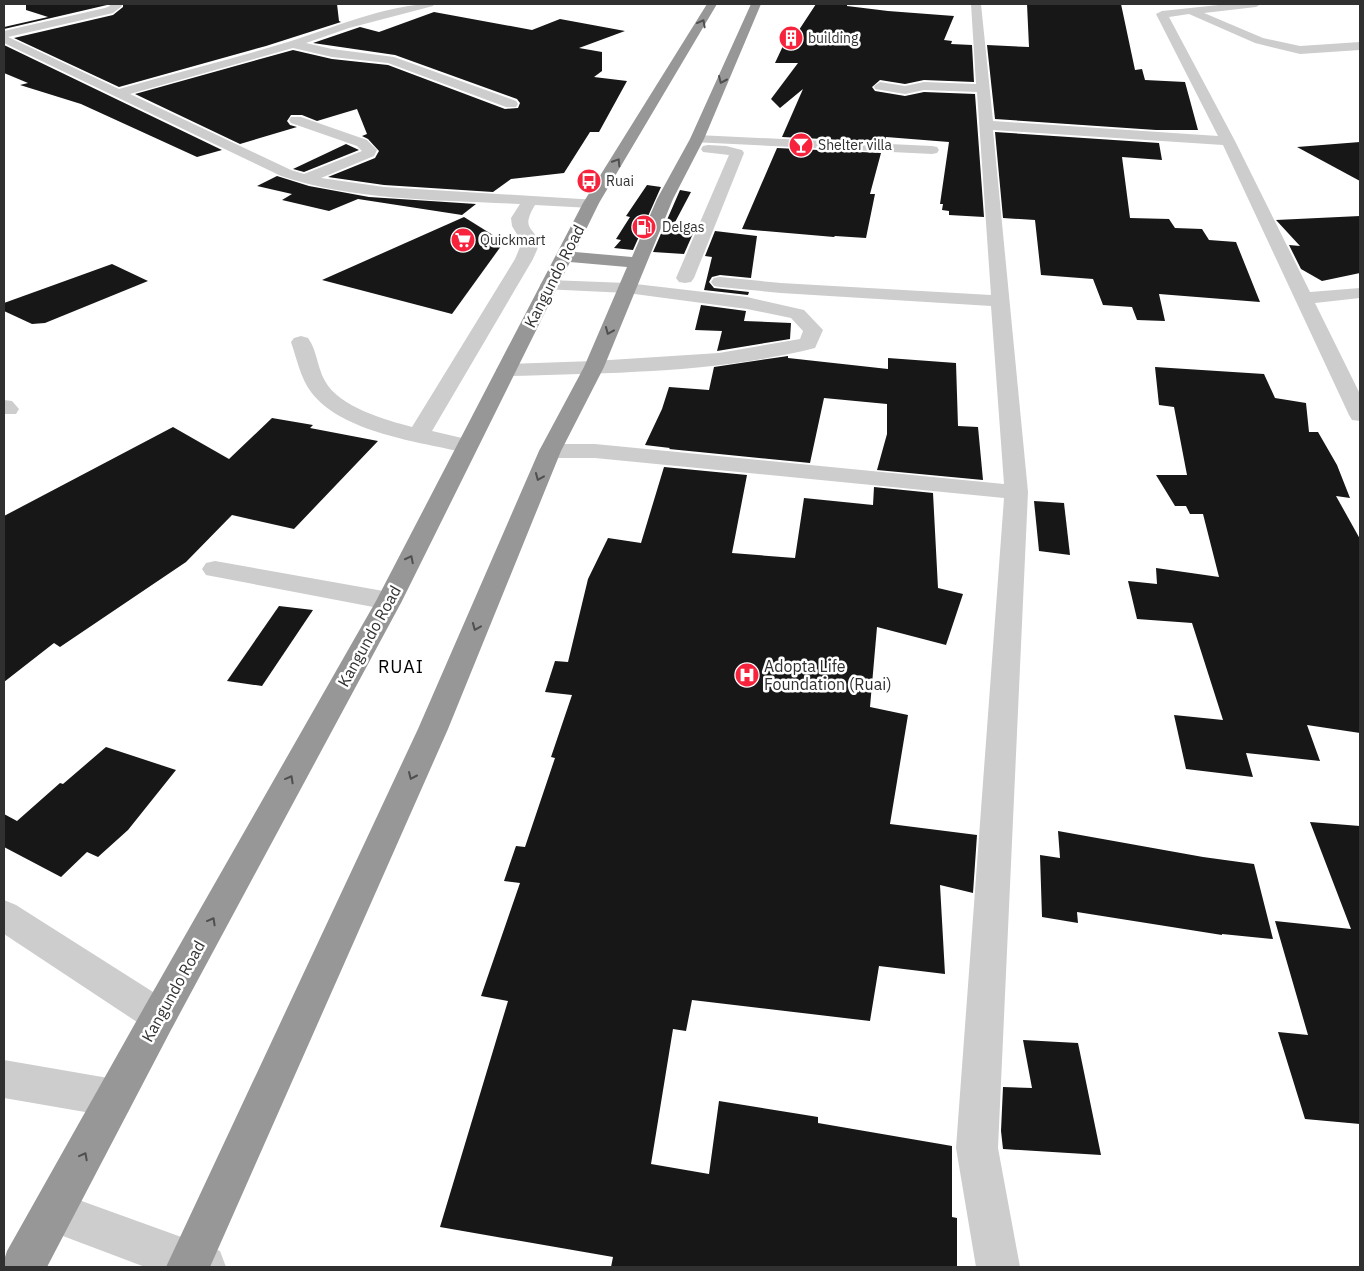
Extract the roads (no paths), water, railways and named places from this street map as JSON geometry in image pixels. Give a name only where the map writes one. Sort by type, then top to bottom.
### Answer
[{"type":"highway","name":"Kangundo Road","points":[[23,1267],[159,1016],[389,601],[591,203],[712,4]]},
{"type":"highway","points":[[194,1265],[433,729],[550,451],[644,274],[665,199],[694,144],[756,4]]},
{"type":"highway","points":[[564,256],[644,274]]},
{"type":"street","points":[[4,34],[109,11],[116,8],[117,6],[114,4]]},
{"type":"street","points":[[118,93],[293,44],[345,26],[429,4]]},
{"type":"street","points":[[976,4],[1016,492],[977,1148],[998,1267]]},
{"type":"street","points":[[1160,9],[1190,11],[1256,4]]},
{"type":"street","points":[[1160,9],[1228,142],[1360,415]]},
{"type":"street","points":[[1190,11],[1259,41],[1300,50],[1360,57]]},
{"type":"street","points":[[4,39],[286,173],[304,179],[384,192],[591,203]]},
{"type":"street","points":[[293,44],[332,53],[390,60],[511,104]]},
{"type":"street","points":[[1300,50],[1360,46]]},
{"type":"street","points":[[880,86],[906,90],[924,86],[984,88]]},
{"type":"street","points":[[296,120],[362,143],[370,150],[369,153],[362,157],[304,179]]},
{"type":"street","points":[[986,125],[1228,142]]},
{"type":"street","points":[[694,144],[932,150]]},
{"type":"street","points":[[685,278],[737,153],[694,144]]},
{"type":"street","points":[[419,434],[524,259],[529,247],[526,236],[520,226],[519,218],[530,200]]},
{"type":"street","points":[[549,285],[644,274],[781,288],[1001,301]]},
{"type":"street","points":[[506,370],[594,367],[738,357],[808,344],[813,330],[797,314],[746,303],[644,274]]},
{"type":"street","points":[[1304,298],[1360,293]]},
{"type":"street","points":[[301,342],[313,380],[324,394],[349,411],[374,422],[467,446]]},
{"type":"street","points":[[550,451],[594,451],[1016,492]]},
{"type":"street","points":[[216,569],[389,601]]},
{"type":"street","points":[[4,915],[159,1016]]},
{"type":"street","points":[[4,1079],[114,1098]]},
{"type":"street","points":[[54,1212],[194,1265]]},
{"type":"place","name":"building","points":[[791,38]]},
{"type":"place","name":"Shelter villa","points":[[801,145]]},
{"type":"place","name":"Ruai","points":[[589,181]]},
{"type":"place","name":"Delgas","points":[[644,227]]},
{"type":"place","name":"Quickmart","points":[[463,240]]},
{"type":"place","name":"Adopta Life Foundation (Ruai)","points":[[747,675]]},
{"type":"district","name":"RUAI","points":[[401,667]]}]
